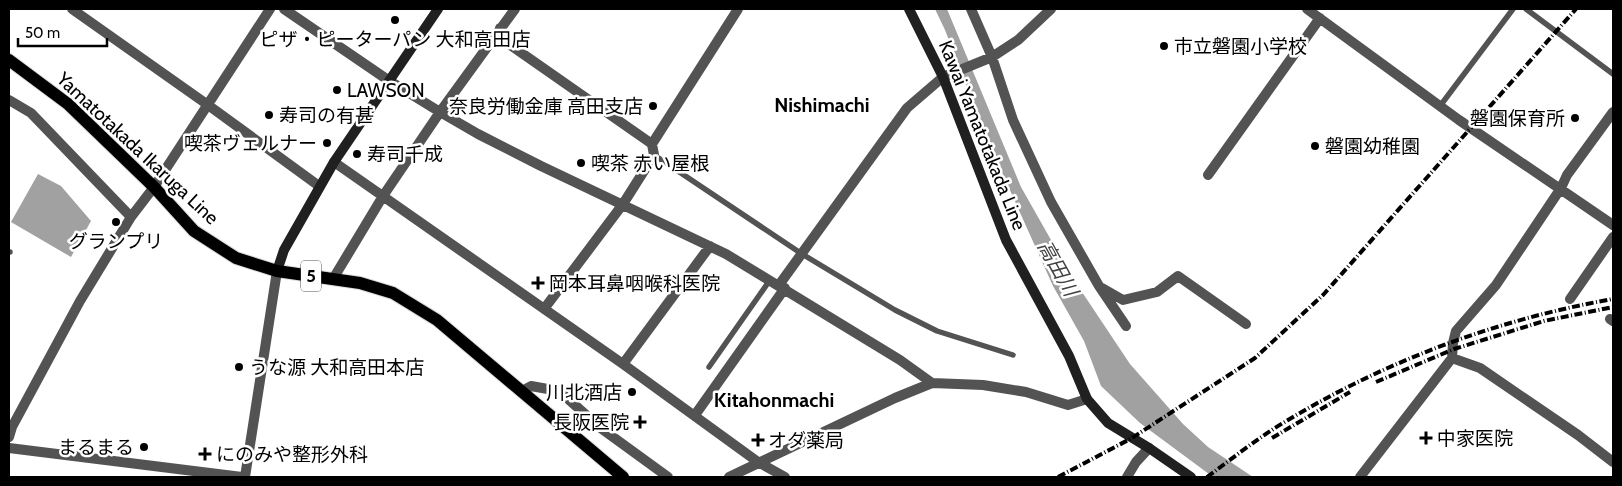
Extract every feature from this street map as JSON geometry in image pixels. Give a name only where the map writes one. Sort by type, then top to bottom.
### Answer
[{"type":"main road","points":[[276,271],[284,250],[319,186],[388,80],[438,9]]},
{"type":"main road","name":"Kawai Yamatotakada Line","points":[[909,9],[947,76],[1006,240],[1069,356],[1087,399],[1108,423],[1191,477]]},
{"type":"main road","name":"Yamatotakada Ikaruga Line","points":[[9,60],[68,104],[154,187],[194,231],[236,258],[276,271],[360,283],[392,293],[437,320],[623,477]]},
{"type":"street","points":[[72,9],[319,186]]},
{"type":"street","points":[[9,437],[12,427],[80,301],[131,217],[154,187],[270,9]]},
{"type":"street","points":[[284,9],[388,80],[478,134],[726,254],[900,360],[932,383]]},
{"type":"street","points":[[332,279],[383,196],[440,112],[515,9]]},
{"type":"street","points":[[544,309],[623,204],[654,155],[652,144],[738,9]]},
{"type":"street","points":[[971,9],[992,57],[1013,120],[1047,194],[1099,286],[1126,326]]},
{"type":"street","points":[[695,415],[778,284],[802,254],[907,108],[947,76],[992,57],[1018,40],[1052,9]]},
{"type":"street","points":[[1307,9],[1440,106],[1613,225]]},
{"type":"street","points":[[1208,175],[1320,18]]},
{"type":"street","points":[[500,28],[506,42],[652,144]]},
{"type":"street","points":[[9,100],[31,113],[131,217]]},
{"type":"street","points":[[1360,477],[1452,358],[1456,331],[1496,285],[1561,188],[1568,174],[1613,112]]},
{"type":"street","points":[[334,162],[624,364],[758,462],[785,477]]},
{"type":"street","points":[[1570,299],[1613,238]]},
{"type":"street","points":[[624,364],[710,246]]},
{"type":"street","points":[[9,448],[244,477],[276,271]]},
{"type":"street","points":[[1099,286],[1123,300],[1156,292],[1178,276],[1246,324]]},
{"type":"street","points":[[1452,358],[1480,368],[1578,435],[1613,462]]},
{"type":"street","points":[[729,477],[895,398],[932,383],[992,386],[1026,392],[1068,405],[1087,399]]},
{"type":"street","points":[[522,391],[531,386],[559,390],[602,429],[668,477]]},
{"type":"street","points":[[1126,477],[1149,448]]},
{"type":"lane","points":[[1440,106],[1513,9]]},
{"type":"lane","points":[[1526,9],[1613,74]]},
{"type":"lane","points":[[654,155],[802,254],[895,310],[937,331],[1013,355]]},
{"type":"lane","points":[[709,367],[778,284]]},
{"type":"water","name":"高田川","points":[[935,9],[947,9],[1021,187],[1072,277],[1130,364],[1183,424],[1208,447],[1253,477],[1213,477],[1140,423],[1101,386],[1084,341],[1053,286],[991,148]]},
{"type":"water","points":[[38,174],[61,186],[91,221],[71,257],[11,222]]},
{"type":"railway","points":[[1058,477],[1132,438],[1255,358],[1323,295],[1576,9]]},
{"type":"railway","points":[[1207,477],[1256,440],[1288,420],[1326,398],[1405,361],[1445,344],[1486,330],[1570,307],[1613,299]]},
{"type":"railway","points":[[1376,382],[1454,349],[1544,321],[1613,307]]},
{"type":"railway","points":[[1272,438],[1350,392]]},
{"type":"place","name":"ピザ・ピーターパン 大和高田店","points":[[395,20]]},
{"type":"place","name":"市立磐園小学校","points":[[1164,46]]},
{"type":"place","name":"LAWSON","points":[[337,90]]},
{"type":"place","name":"奈良労働金庫 高田支店","points":[[653,106]]},
{"type":"place","name":"寿司の有甚","points":[[269,115]]},
{"type":"place","name":"磐園保育所","points":[[1575,118]]},
{"type":"place","name":"喫茶ヴェルナー","points":[[327,143]]},
{"type":"place","name":"磐園幼稚園","points":[[1315,146]]},
{"type":"place","name":"寿司千成","points":[[357,154]]},
{"type":"place","name":"喫茶 赤い屋根","points":[[581,163]]},
{"type":"place","name":"グランプリ","points":[[116,222]]},
{"type":"place","name":"岡本耳鼻咽喉科医院","points":[[538,283]]},
{"type":"place","name":"うな源 大和高田本店","points":[[239,367]]},
{"type":"place","name":"川北酒店","points":[[632,392]]},
{"type":"place","name":"長阪医院","points":[[640,422]]},
{"type":"place","name":"中家医院","points":[[1426,438]]},
{"type":"place","name":"オダ薬局","points":[[758,440]]},
{"type":"place","name":"まるまる","points":[[144,447]]},
{"type":"place","name":"にのみや整形外科","points":[[205,454]]},
{"type":"district","name":"Nishimachi","points":[[822,105]]},
{"type":"district","name":"Kitahonmachi","points":[[774,400]]}]
